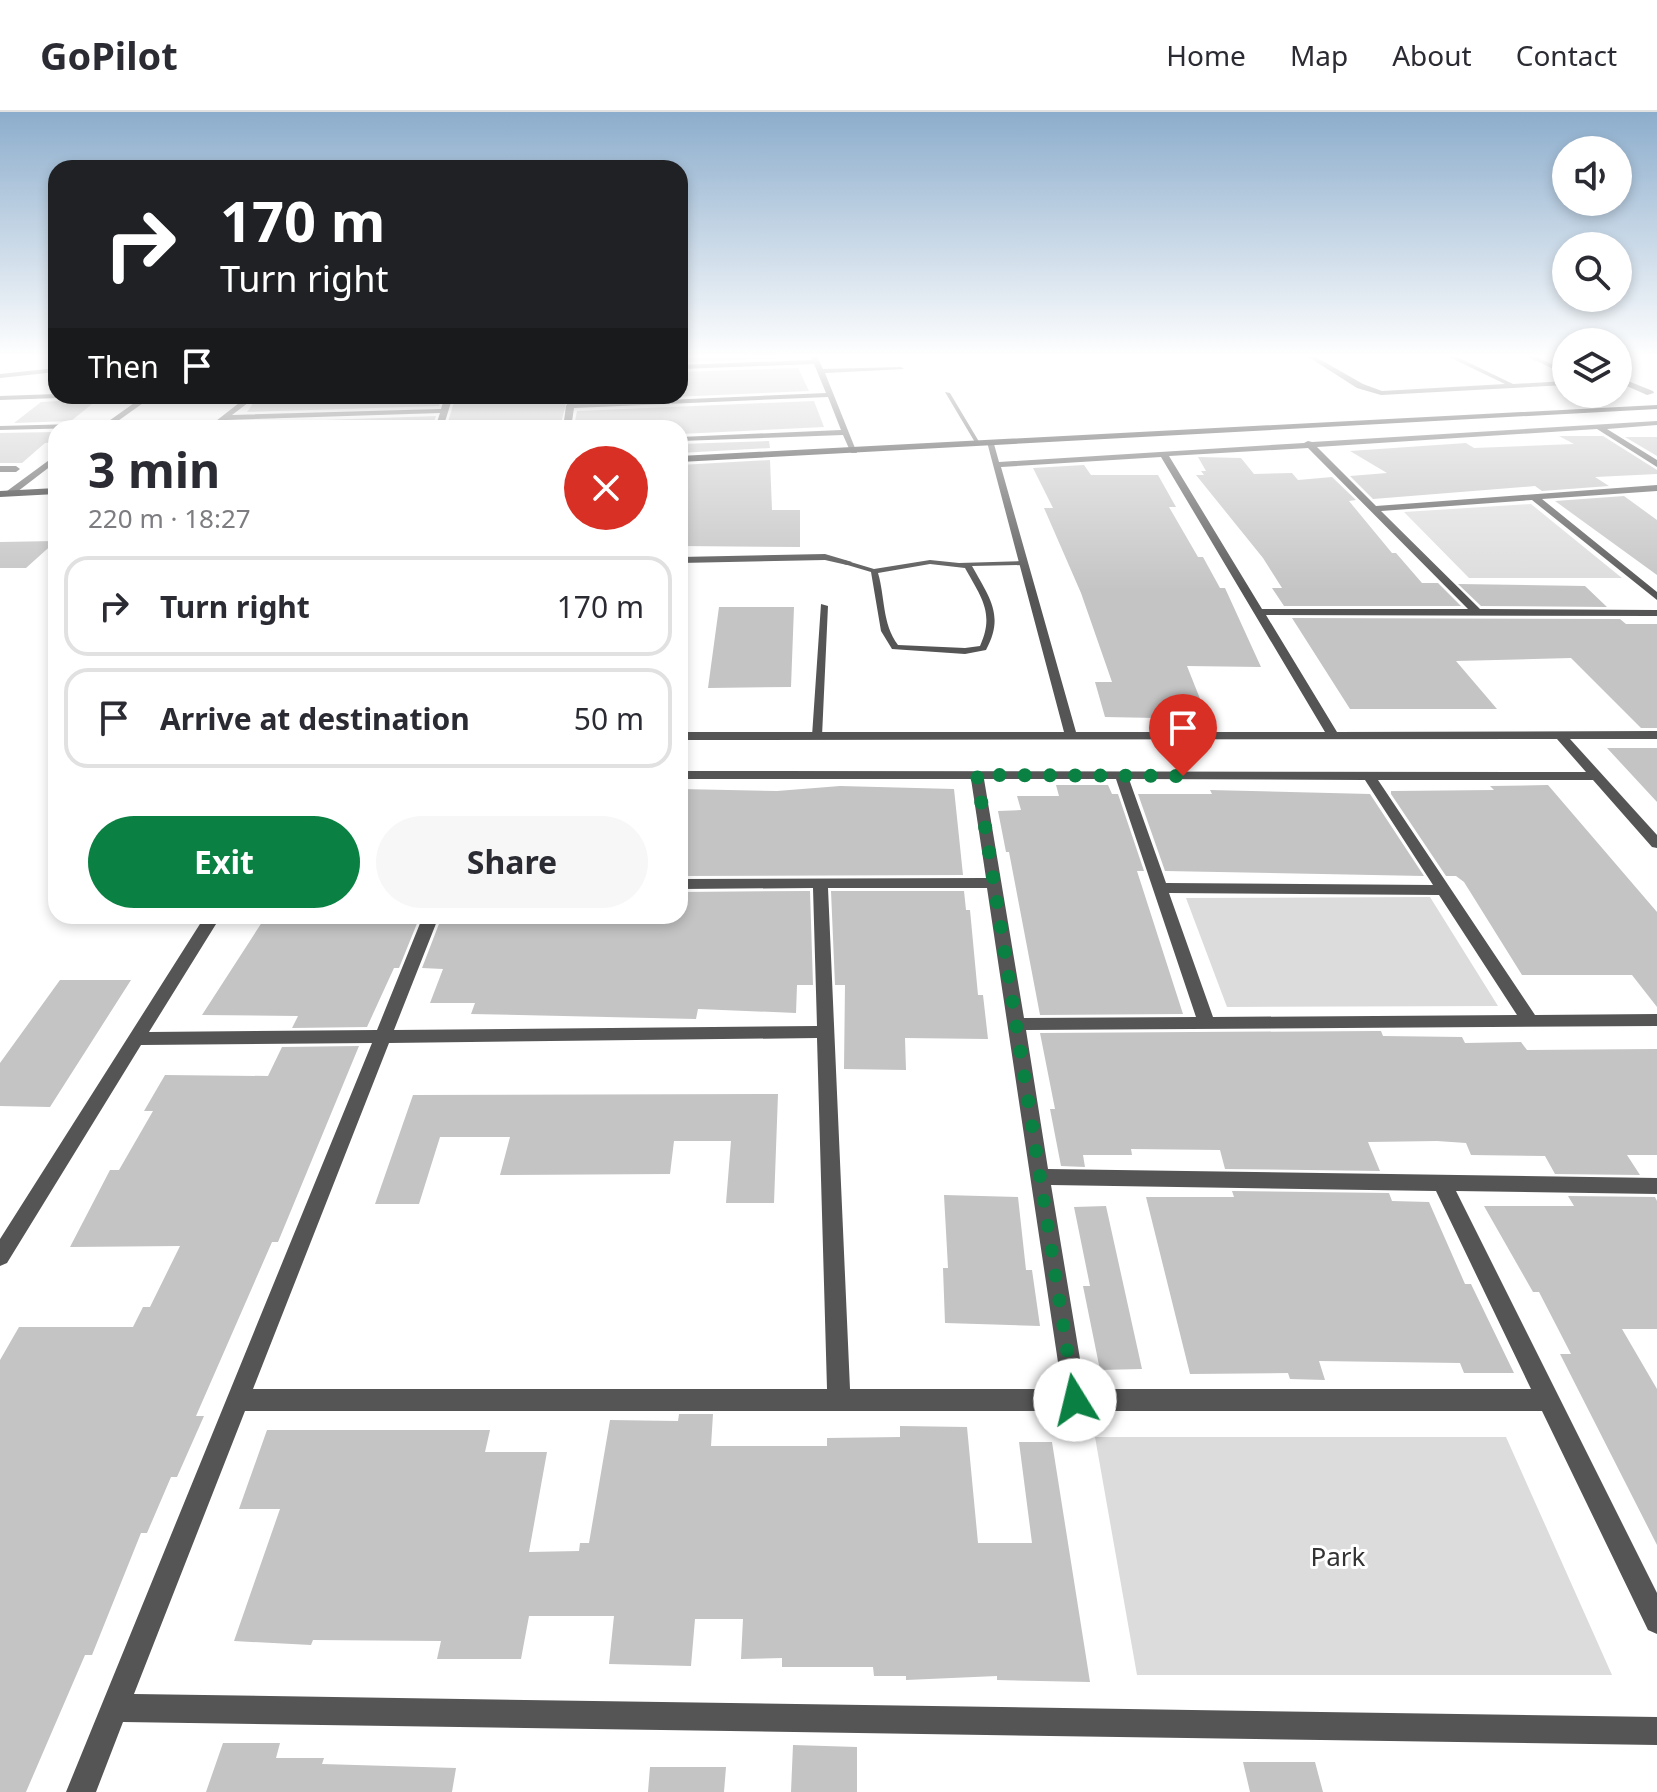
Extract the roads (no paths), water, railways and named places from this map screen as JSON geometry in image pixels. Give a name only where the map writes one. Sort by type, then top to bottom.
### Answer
[{"type":"street","points":[[688,439],[789,434]]},
{"type":"street","points":[[847,434],[854,451]]},
{"type":"street","points":[[688,459],[1163,434]]},
{"type":"street","points":[[996,465],[1464,434]]},
{"type":"street","points":[[1611,434],[1657,464]]},
{"type":"street","points":[[1308,443],[1477,612]]},
{"type":"street","points":[[990,444],[1071,735]]},
{"type":"street","points":[[1163,453],[1333,735]]},
{"type":"street","points":[[5,494],[48,465]]},
{"type":"street","points":[[0,469],[16,469]]},
{"type":"street","points":[[1373,509],[1657,488]]},
{"type":"street","points":[[5,494],[48,491]]},
{"type":"street","points":[[1534,497],[1657,597]]},
{"type":"street","points":[[688,560],[825,557],[847,562]]},
{"type":"street","points":[[1259,612],[1657,613]]},
{"type":"street","points":[[1560,735],[1657,844]]},
{"type":"street","points":[[688,736],[1657,735]]},
{"type":"street","points":[[688,775],[1596,776]]},
{"type":"street","points":[[977,775],[1075,1400]]},
{"type":"street","points":[[1121,776],[1206,1022]]},
{"type":"street","points":[[1369,776],[1530,1021]]},
{"type":"street","points":[[688,884],[994,883]]},
{"type":"street","points":[[820,884],[839,1400]]},
{"type":"street","points":[[1160,888],[1445,890]]},
{"type":"street","points":[[0,1257],[208,924]]},
{"type":"street","points":[[81,1792],[428,924]]},
{"type":"street","points":[[1016,1024],[1657,1020]]},
{"type":"street","points":[[138,1039],[825,1032]]},
{"type":"street","points":[[1040,1177],[1657,1186]]},
{"type":"street","points":[[1442,1183],[1657,1621]]},
{"type":"street","points":[[238,1400],[1549,1400]]},
{"type":"street","points":[[114,1708],[1657,1731]]},
{"type":"lane","points":[[973,434],[979,444]]},
{"type":"lane","points":[[847,562],[874,571],[930,562],[1023,563]]},
{"type":"lane","points":[[874,571],[886,637],[895,647],[965,651],[983,648],[993,631],[992,609],[968,566],[962,564]]},
{"type":"lane","points":[[817,736],[824,606]]},
{"type":"park label","name":"Park","points":[[1338,1556]]}]
